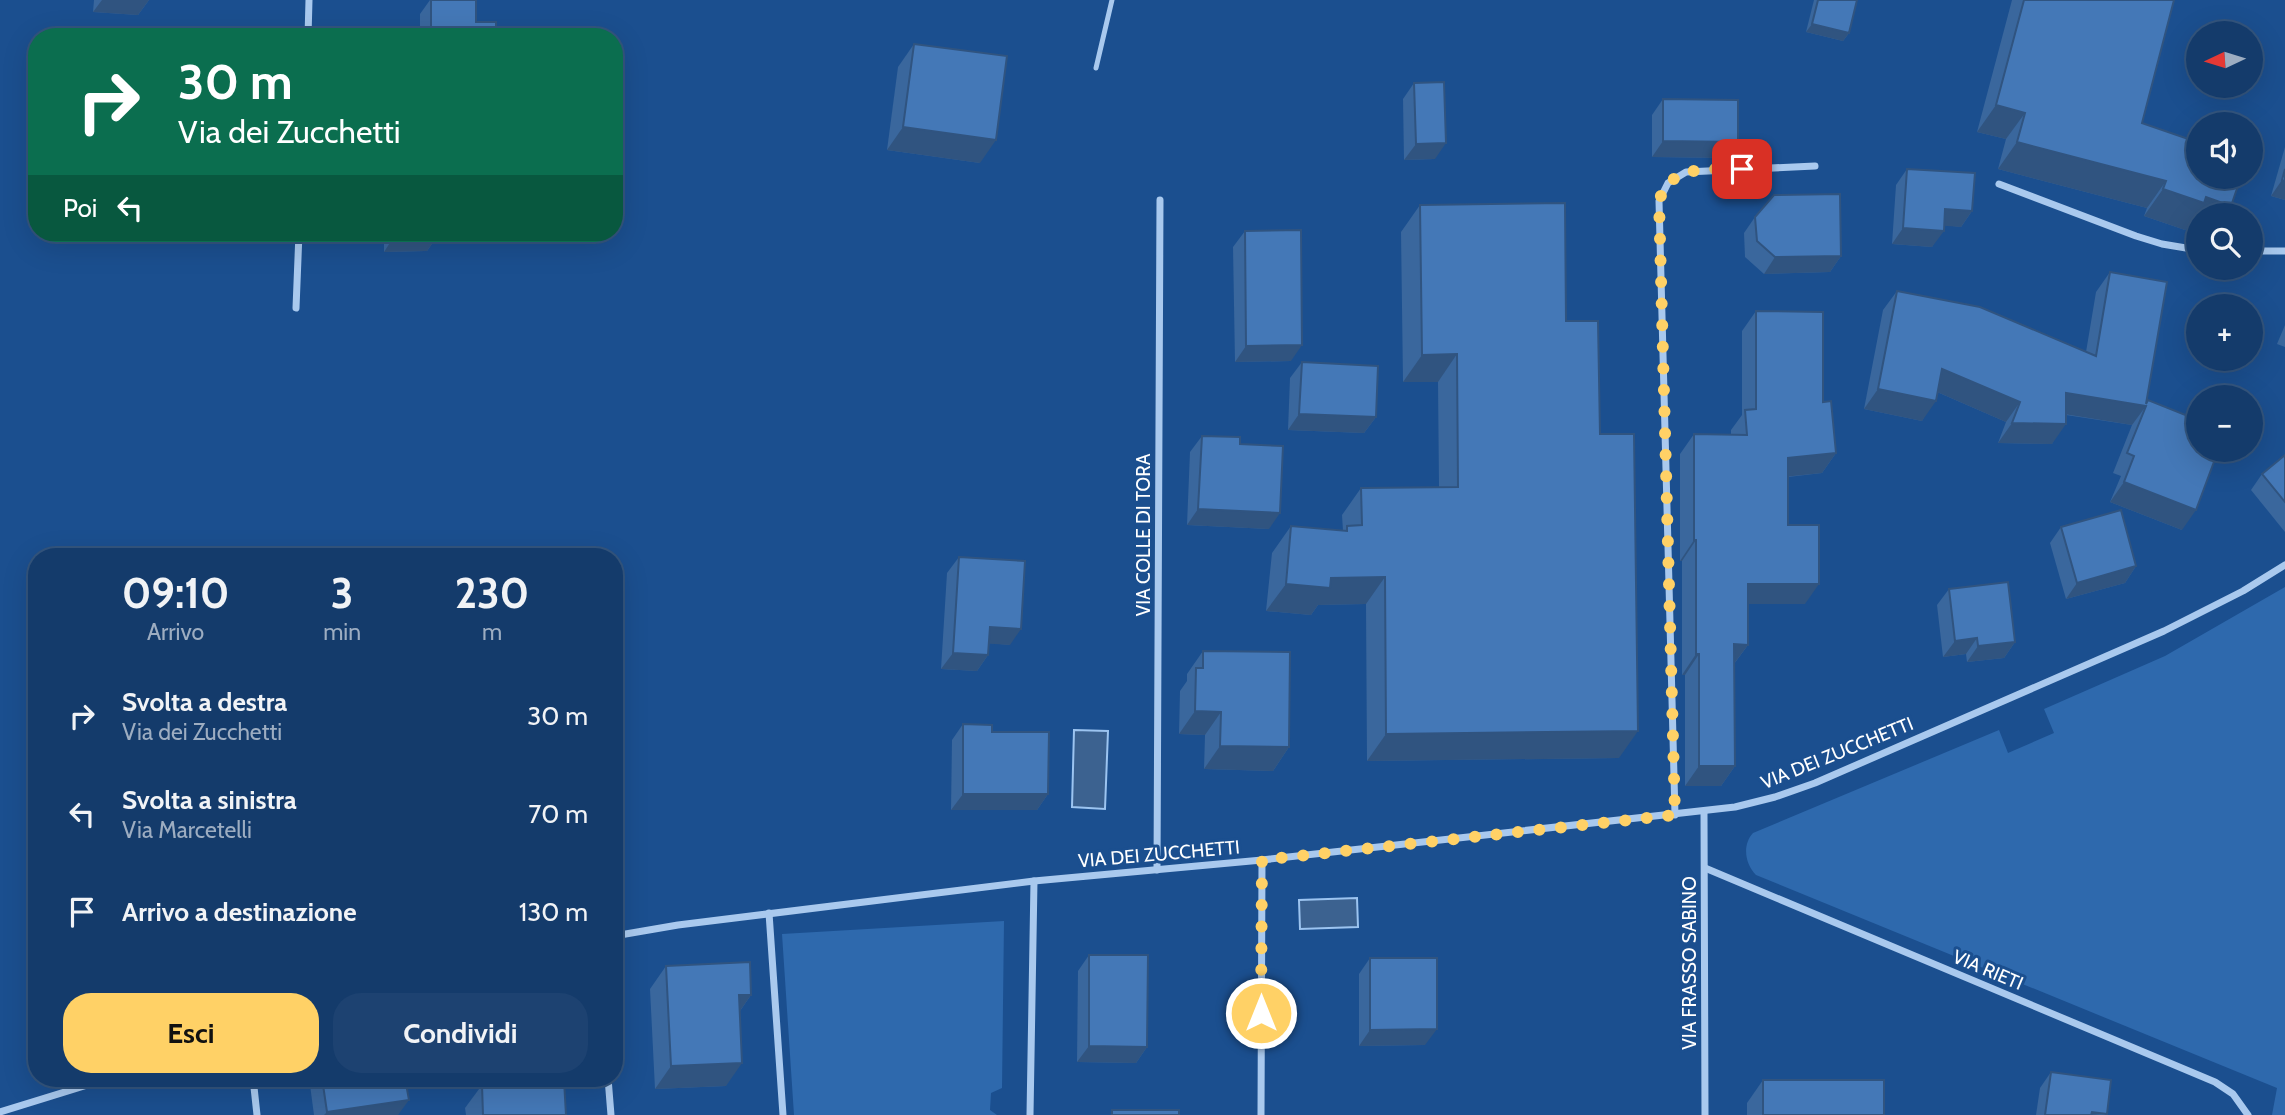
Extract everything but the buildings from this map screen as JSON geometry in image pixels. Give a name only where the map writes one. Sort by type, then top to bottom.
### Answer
[{"type":"street","points":[[308,28],[309,0]]},
{"type":"street","points":[[1675,815],[1659,201],[1668,183],[1686,172],[1815,166]]},
{"type":"street","points":[[1999,184],[2136,236],[2186,248]]},
{"type":"street","name":"VIA COLLE DI TORA","points":[[1157,870],[1160,200]]},
{"type":"street","points":[[296,308],[299,242]]},
{"type":"street","points":[[2263,251],[2285,251]]},
{"type":"street","name":"VIA DEI ZUCCHETTI","points":[[623,934],[769,913],[1034,881],[1262,860],[1675,815],[1775,797],[1825,779],[2164,632],[2243,591],[2285,565]]},
{"type":"street","name":"VIA FRASSO SABINO","points":[[1704,811],[1705,1115]]},
{"type":"street","points":[[1261,1115],[1262,860]]},
{"type":"street","name":"VIA RIETI","points":[[1705,868],[2215,1082],[2233,1094],[2248,1115]]},
{"type":"street","points":[[1030,1115],[1034,881]]},
{"type":"street","points":[[769,913],[783,1115]]},
{"type":"street","points":[[0,1112],[81,1087]]},
{"type":"street","points":[[254,1087],[257,1115]]},
{"type":"street","points":[[609,1087],[611,1115]]},
{"type":"lane","points":[[1096,68],[1112,0]]},
{"type":"shaded area","points":[[2285,587],[2285,1115],[2272,1115],[2277,1088],[1756,875],[1749,865],[1746,849],[1753,833],[1999,730],[2008,753],[2054,733],[2044,709],[2165,656]]},
{"type":"shaded area","points":[[1074,730],[1108,731],[1105,809],[1072,807]]},
{"type":"shaded area","points":[[1357,898],[1358,927],[1300,929],[1299,900]]},
{"type":"shaded area","points":[[1004,921],[1002,1088],[991,1093],[990,1110],[997,1115],[794,1115],[782,934]]},
{"type":"route","points":[[1261,1013],[1262,860],[1675,815],[1658,210],[1662,190],[1676,176],[1694,171],[1742,169]]}]
